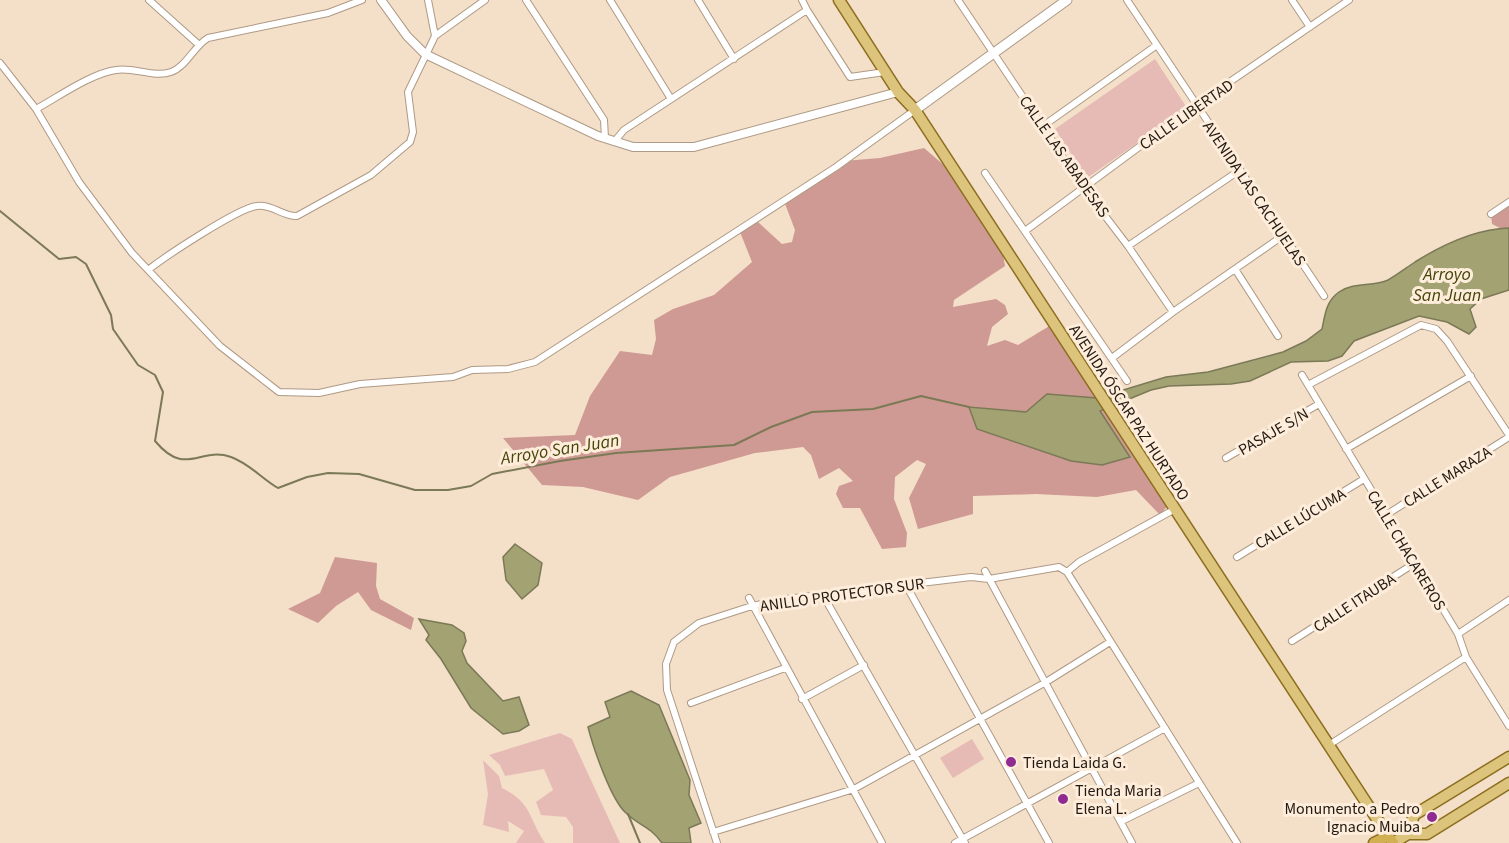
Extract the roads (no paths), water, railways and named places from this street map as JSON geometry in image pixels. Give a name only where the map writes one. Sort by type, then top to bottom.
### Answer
[{"type":"highway","points":[[1374,843],[1390,839]]},
{"type":"main road","name":"AVENIDA ÓSCAR PAZ HURTADO","points":[[839,0],[898,92],[915,110],[1390,839]]},
{"type":"main road","points":[[915,110],[1067,0]]},
{"type":"main road","points":[[1407,834],[1414,815],[1509,757]]},
{"type":"main road","points":[[1390,839],[1407,834],[1427,834],[1509,783]]},
{"type":"street","points":[[149,0],[198,44]]},
{"type":"street","points":[[36,109],[107,72],[131,69],[169,73],[176,70],[198,44],[208,38],[328,13],[362,0]]},
{"type":"street","points":[[381,0],[407,36],[425,54],[610,140],[633,147],[694,147],[898,92]]},
{"type":"street","points":[[429,0],[435,36]]},
{"type":"street","points":[[148,270],[172,252],[246,209],[269,206],[297,216],[371,175],[410,142],[413,132],[408,92],[435,36],[485,0]]},
{"type":"street","points":[[525,0],[604,120],[610,140]]},
{"type":"street","points":[[610,0],[671,99]]},
{"type":"street","points":[[698,0],[734,59]]},
{"type":"street","points":[[802,0],[850,77],[885,72]]},
{"type":"street","name":"CALLE LAS ABADESAS","points":[[958,0],[1083,187],[1128,246],[1173,312]]},
{"type":"street","name":"AVENIDA LAS CACHUELAS","points":[[1127,0],[1324,297]]},
{"type":"street","points":[[1292,0],[1310,27]]},
{"type":"street","name":"CALLE LIBERTAD","points":[[1024,231],[1196,105],[1349,0]]},
{"type":"street","points":[[610,140],[807,10]]},
{"type":"street","points":[[1043,126],[1157,45]]},
{"type":"street","points":[[0,63],[36,109],[79,182],[132,252],[220,346],[279,392],[319,393],[360,384],[453,377],[472,370],[522,367],[568,342],[836,167],[915,110]]},
{"type":"street","points":[[1128,246],[1240,170]]},
{"type":"street","points":[[985,173],[1127,381]]},
{"type":"street","points":[[1491,214],[1509,202]]},
{"type":"street","points":[[1112,358],[1173,312],[1284,235]]},
{"type":"street","points":[[1235,269],[1278,336]]},
{"type":"street","points":[[1308,385],[1420,325],[1436,329],[1509,436]]},
{"type":"street","name":"CALLE CHACAREROS","points":[[1302,375],[1458,634],[1466,657],[1509,726]]},
{"type":"street","points":[[1346,449],[1470,376]]},
{"type":"street","name":"PASAJE S/N","points":[[1226,458],[1319,404]]},
{"type":"street","name":"CALLE MARAZA","points":[[1386,514],[1509,436]]},
{"type":"street","name":"CALLE LÚCUMA","points":[[1236,556],[1364,479]]},
{"type":"street","points":[[1175,509],[1079,562],[1067,572],[1237,843]]},
{"type":"street","name":"CALLE ITAUBA","points":[[1292,641],[1415,563]]},
{"type":"street","name":"ANILLO PROTECTOR SUR","points":[[717,843],[667,690],[666,664],[674,642],[685,630],[699,623],[752,606],[786,599],[824,597],[971,577],[989,579],[1059,567],[1067,572]]},
{"type":"street","points":[[985,571],[1132,843]]},
{"type":"street","points":[[906,585],[1049,843]]},
{"type":"street","points":[[824,597],[964,841]]},
{"type":"street","points":[[749,598],[882,843]]},
{"type":"street","points":[[1458,634],[1509,600]]},
{"type":"street","points":[[713,832],[854,789],[1046,682],[1110,642]]},
{"type":"street","points":[[1329,745],[1466,657]]},
{"type":"street","points":[[802,699],[864,665]]},
{"type":"street","points":[[691,703],[785,668]]},
{"type":"street","points":[[955,843],[964,841],[1165,728]]},
{"type":"street","points":[[1122,821],[1198,783]]},
{"type":"water","name":"Arroyo San Juan","points":[[1509,228],[1509,290],[1481,299],[1470,309],[1476,327],[1469,334],[1447,322],[1419,316],[1354,341],[1342,356],[1328,361],[1291,362],[1250,381],[1231,384],[1169,386],[1151,390],[1100,411],[1130,457],[1102,465],[1071,461],[977,429],[969,407],[1026,412],[1047,394],[1097,398],[1166,377],[1208,372],[1283,352],[1306,341],[1322,329],[1329,304],[1339,292],[1388,280],[1425,256],[1460,239],[1484,231]]},
{"type":"water","points":[[515,544],[542,563],[538,585],[522,599],[506,580],[503,557]]},
{"type":"water","points":[[419,619],[452,625],[464,633],[466,641],[462,651],[467,663],[503,701],[519,697],[529,725],[519,731],[503,734],[471,708],[441,659],[426,640],[429,635]]},
{"type":"water","points":[[631,691],[659,705],[690,780],[689,795],[701,823],[689,828],[691,843],[662,843],[620,806],[603,773],[588,727],[610,717],[605,702]]},
{"type":"waterway","name":"Arroyo San Juan","points":[[0,211],[59,259],[76,257],[86,264],[111,315],[113,329],[138,365],[155,375],[163,392],[155,441],[166,452],[175,458],[184,459],[210,455],[231,457],[244,463],[278,488],[307,477],[328,473],[359,474],[415,490],[448,490],[471,486],[492,474],[560,461],[616,453],[734,445],[771,427],[812,412],[873,409],[921,396],[969,407]]},
{"type":"waterway","name":"Arroyo San Juan","points":[[628,814],[640,843]]},
{"type":"place","name":"Tienda Laida G.","points":[[1011,762]]},
{"type":"place","name":"Tienda Maria Elena L.","points":[[1063,799]]},
{"type":"place","name":"Monumento a Pedro Ignacio Muiba","points":[[1432,817]]}]
